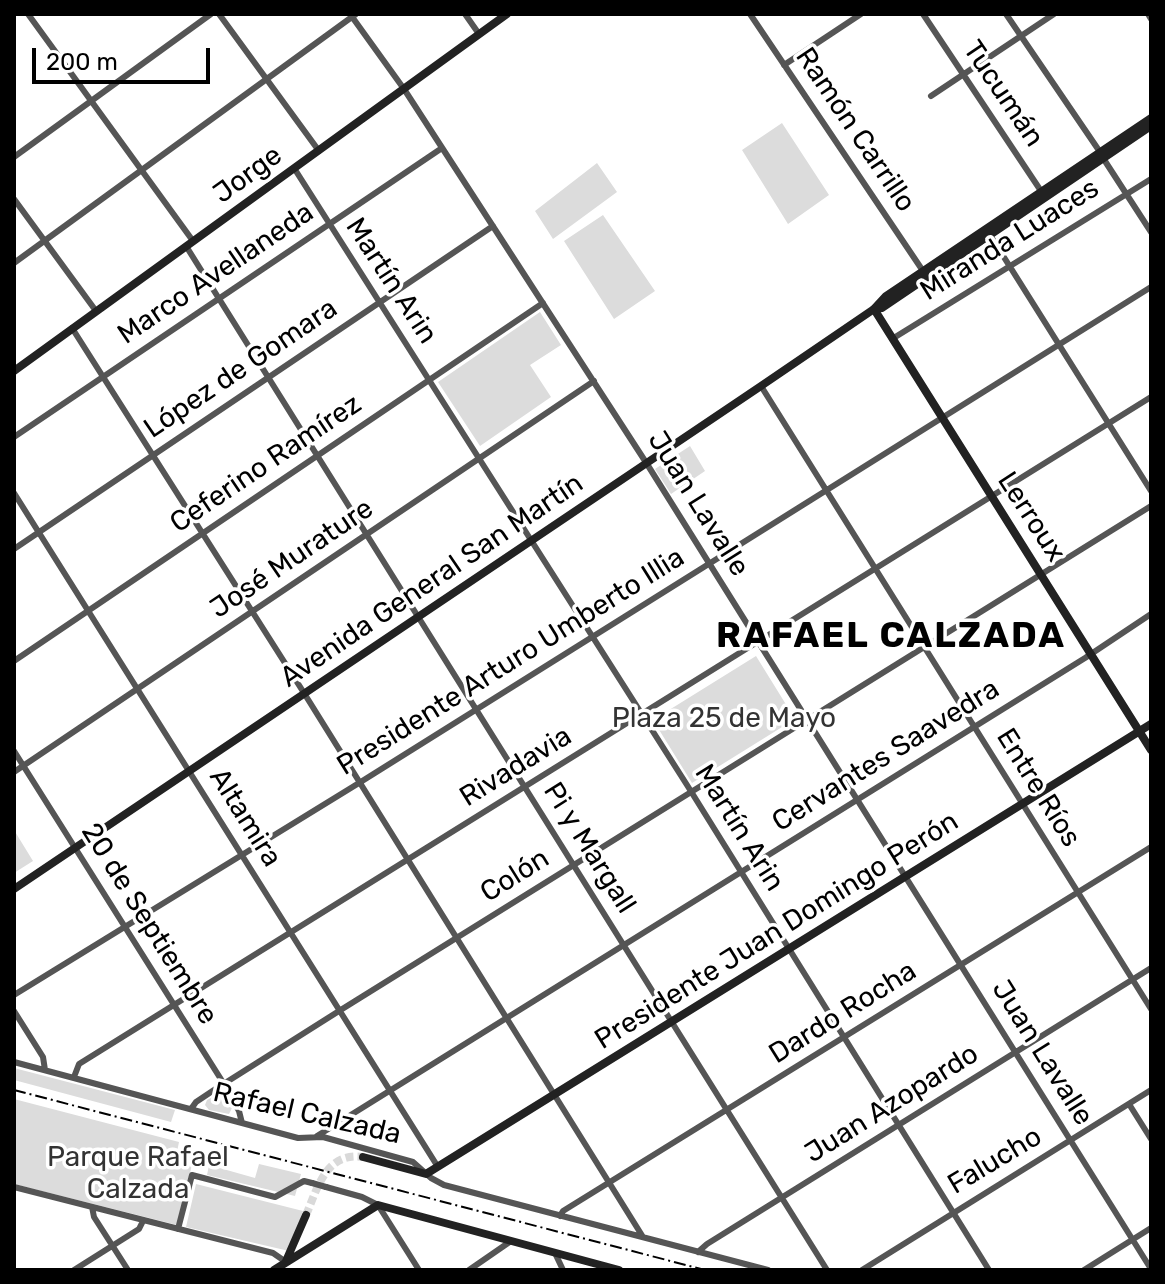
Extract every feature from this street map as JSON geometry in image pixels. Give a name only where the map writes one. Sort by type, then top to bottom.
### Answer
[{"type":"street","name":"Pi y Margall","points":[[28,14],[142,170],[190,244],[218,299],[267,378],[827,1270]]},
{"type":"street","points":[[14,157],[211,14]]},
{"type":"street","points":[[219,14],[319,151]]},
{"type":"street","points":[[465,14],[479,34]]},
{"type":"street","name":"Jorge","points":[[14,371],[507,14]]},
{"type":"street","name":"Ramón Carrillo","points":[[750,14],[923,271]]},
{"type":"street","points":[[784,65],[861,14]]},
{"type":"street","name":"Tucumán","points":[[923,14],[1044,195]]},
{"type":"street","points":[[1006,14],[1151,232]]},
{"type":"street","points":[[931,96],[1054,14]]},
{"type":"street","points":[[14,263],[353,15]]},
{"type":"street","name":"Juan Lavalle","points":[[353,15],[647,464],[1151,1269]]},
{"type":"street","name":"Avenida General San Martín","points":[[874,309],[882,308],[990,235],[1151,118]]},
{"type":"street","name":"Avenida General San Martín","points":[[1102,155],[1151,126]]},
{"type":"street","name":"Marco Avellaneda","points":[[14,437],[442,148]]},
{"type":"street","name":"Martín Arin","points":[[294,168],[692,793],[989,1270]]},
{"type":"street","name":"Miranda Luaces","points":[[892,339],[1151,179]]},
{"type":"street","name":"Avenida General San Martín","points":[[14,889],[647,464],[874,309],[878,302],[923,271],[1044,195]]},
{"type":"street","points":[[14,199],[96,311]]},
{"type":"street","name":"López de Gomara","points":[[14,549],[493,226]]},
{"type":"street","points":[[990,235],[1151,491]]},
{"type":"street","name":"Presidente Arturo Umberto Illia","points":[[14,995],[359,783],[1151,287]]},
{"type":"street","name":"Ceferino Ramírez","points":[[14,661],[543,303]]},
{"type":"street","name":"Lerroux","points":[[874,309],[1151,750]]},
{"type":"street","points":[[72,328],[643,1237]]},
{"type":"street","name":"José Murature","points":[[14,772],[594,381]]},
{"type":"street","name":"Entre Ríos","points":[[761,386],[1151,1009]]},
{"type":"street","name":"Rivadavia","points":[[74,1077],[79,1064],[1151,397]]},
{"type":"street","name":"Altamira","points":[[14,493],[438,1167]]},
{"type":"street","name":"Colón","points":[[191,1109],[196,1102],[223,1084],[339,1011],[1151,506]]},
{"type":"street","name":"Cervantes Saavedra","points":[[317,1136],[1151,614]]},
{"type":"street","name":"Presidente Juan Domingo Perón","points":[[426,1174],[1151,724]]},
{"type":"street","name":"20 de Septiembre","points":[[14,751],[223,1084],[239,1111],[242,1123]]},
{"type":"street","name":"Dardo Rocha","points":[[560,1216],[563,1211],[1151,847]]},
{"type":"street","name":"Juan Azopardo","points":[[698,1252],[1151,968]]},
{"type":"street","points":[[14,1011],[43,1057],[45,1070]]},
{"type":"street","name":"Rafael Calzada","points":[[14,1062],[298,1138],[317,1136],[413,1162],[444,1185],[768,1270]]},
{"type":"street","name":"Falucho","points":[[862,1270],[1151,1090]]},
{"type":"street","points":[[1129,1104],[1151,1139]]},
{"type":"street","points":[[363,1157],[426,1174]]},
{"type":"street","points":[[178,1229],[192,1175],[275,1197],[304,1181],[362,1197],[378,1205],[619,1270]]},
{"type":"street","points":[[14,1187],[273,1253],[281,1253],[293,1246]]},
{"type":"street","points":[[280,1267],[378,1205]]},
{"type":"street","points":[[378,1205],[419,1270]]},
{"type":"street","points":[[92,1207],[128,1270]]},
{"type":"street","points":[[280,1267],[306,1215]]},
{"type":"street","points":[[74,1270],[139,1229],[143,1221]]},
{"type":"street","points":[[1084,1270],[1151,1228]]},
{"type":"street","points":[[469,1270],[511,1241]]},
{"type":"street","points":[[273,1253],[280,1267]]},
{"type":"street","points":[[555,1253],[563,1270]]},
{"type":"green space","points":[[782,123],[829,195],[788,224],[742,150]]},
{"type":"green space","points":[[597,163],[617,192],[553,239],[535,211]]},
{"type":"green space","points":[[603,215],[655,291],[614,319],[564,241]]},
{"type":"green space","points":[[540,312],[561,345],[530,365],[551,397],[480,446],[438,382]]},
{"type":"green space","points":[[690,446],[705,471],[671,494],[655,469]]},
{"type":"green space","name":"Plaza 25 de Mayo","points":[[756,656],[795,719],[692,783],[653,720]]},
{"type":"green space","points":[[14,830],[33,861],[14,873]]},
{"type":"green space","points":[[14,1068],[175,1110],[171,1122],[14,1080]]},
{"type":"green space","points":[[222,1092],[233,1106],[229,1114],[209,1110],[205,1105],[207,1100]]},
{"type":"green space","name":"Parque Rafael Calzada","points":[[14,1099],[179,1142],[177,1152],[194,1157],[177,1225],[14,1184]]},
{"type":"green space","points":[[259,1164],[301,1174],[295,1196],[207,1175],[209,1165],[255,1178]]},
{"type":"green space","points":[[196,1184],[303,1211],[289,1251],[186,1227]]},
{"type":"tunnel","points":[[306,1215],[320,1183],[332,1166],[350,1157],[363,1157]]},
{"type":"railway","points":[[14,1090],[705,1270]]},
{"type":"district","name":"RAFAEL CALZADA","points":[[891,637]]}]
